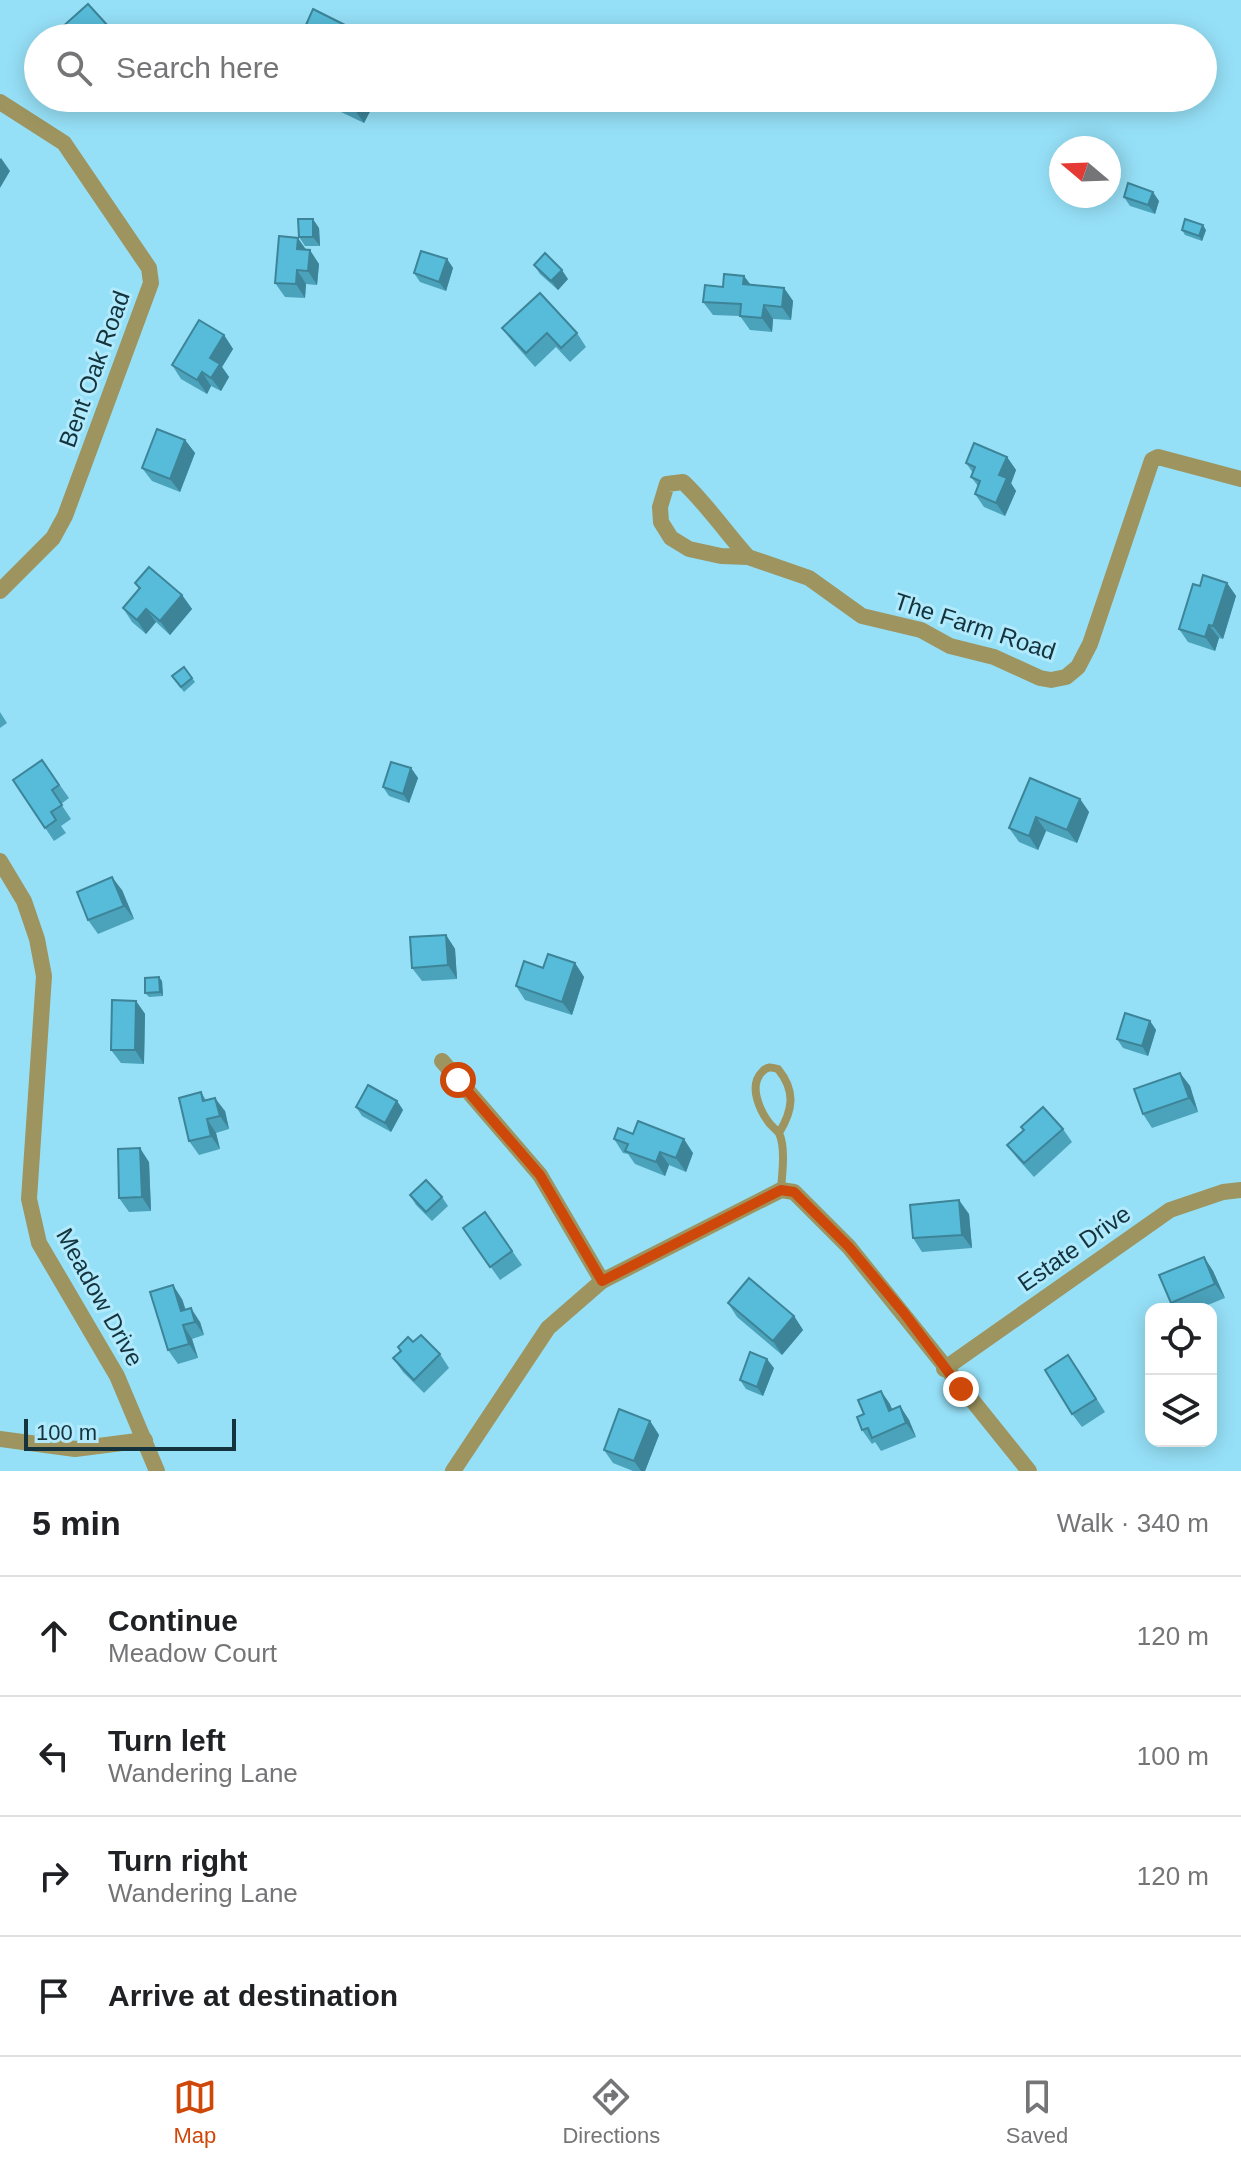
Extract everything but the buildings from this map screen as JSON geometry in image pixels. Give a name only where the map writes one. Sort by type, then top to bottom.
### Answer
[{"type":"street","name":"Bent Oak Road","points":[[0,102],[64,143],[149,268],[151,283],[65,516],[53,538],[0,591]]},
{"type":"street","name":"The Farm Road","points":[[748,557],[683,482],[667,484],[660,507],[661,522],[671,538],[689,549],[721,556],[748,557],[809,578],[862,616],[921,630],[950,646],[994,657],[1051,680],[1066,677],[1078,667],[1090,644],[1152,460],[1158,457],[1241,479]]},
{"type":"street","name":"Meadow Drive","points":[[0,861],[24,901],[37,939],[44,976],[29,1199],[39,1243],[117,1376],[157,1471]]},
{"type":"street","points":[[442,1061],[540,1175],[602,1281]]},
{"type":"street","points":[[453,1471],[548,1328],[602,1281],[781,1190],[794,1192],[849,1247],[1029,1471]]},
{"type":"street","name":"Estate Drive","points":[[944,1369],[1170,1210],[1223,1192],[1241,1190]]},
{"type":"street","points":[[0,1439],[75,1449],[145,1440]]},
{"type":"lane","points":[[779,1133],[788,1118],[792,1103],[791,1088],[778,1069],[771,1067],[763,1070],[758,1077],[756,1092],[759,1107],[779,1133],[781,1190]]},
{"type":"route","points":[[458,1080],[540,1175],[602,1281],[781,1190],[794,1192],[849,1247],[961,1389]]}]
